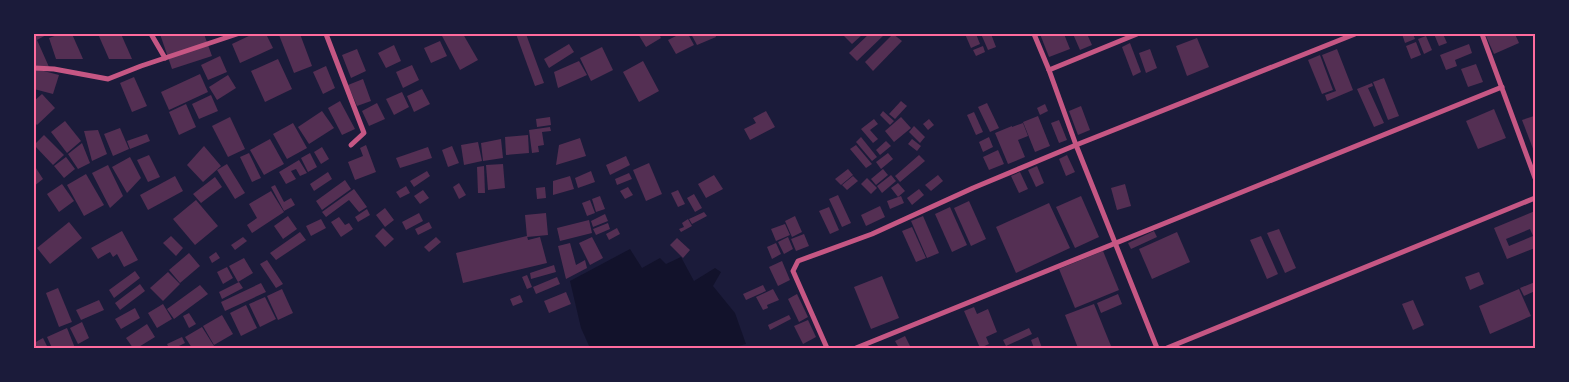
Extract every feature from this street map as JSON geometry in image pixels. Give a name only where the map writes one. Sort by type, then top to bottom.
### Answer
[{"type":"street","points":[[152,34],[165,58]]},
{"type":"street","points":[[34,68],[54,68],[108,79],[237,34]]},
{"type":"street","points":[[326,34],[364,133],[351,145]]},
{"type":"street","points":[[1034,34],[1157,348]]},
{"type":"street","points":[[1049,70],[1136,34]]},
{"type":"street","points":[[826,348],[793,271],[798,261],[872,234],[973,188],[1076,145],[1355,34]]},
{"type":"street","points":[[1482,34],[1535,178]]},
{"type":"street","points":[[856,348],[1502,86]]},
{"type":"street","points":[[1167,348],[1535,198]]},
{"type":"shaded area","points":[[630,249],[642,268],[660,258],[666,264],[681,257],[694,281],[715,268],[721,272],[713,286],[735,313],[746,344],[731,348],[590,348],[581,328],[570,281]]},
{"type":"building","points":[[34,34],[48,34],[37,40],[49,67],[34,67],[34,38],[36,37]]},
{"type":"building","points":[[60,34],[72,34],[83,59],[56,59],[49,38]]},
{"type":"building","points":[[98,34],[121,34],[132,59],[109,59]]},
{"type":"building","points":[[160,34],[204,34],[212,56],[172,69]]},
{"type":"building","points":[[253,34],[266,34],[273,48],[240,63],[232,44]]},
{"type":"building","points":[[300,34],[312,66],[294,73],[279,35]]},
{"type":"building","points":[[441,34],[463,34],[478,60],[460,70]]},
{"type":"building","points":[[516,34],[526,34],[544,83],[535,86]]},
{"type":"building","points":[[638,34],[659,34],[661,38],[646,47]]},
{"type":"building","points":[[680,34],[688,34],[694,45],[676,54],[668,40]]},
{"type":"building","points":[[691,34],[715,34],[716,37],[697,45]]},
{"type":"building","points":[[842,34],[863,34],[852,44]]},
{"type":"building","points":[[869,34],[885,34],[857,61],[849,53]]},
{"type":"building","points":[[893,34],[902,41],[873,71],[865,62]]},
{"type":"building","points":[[965,34],[976,34],[980,44],[971,48]]},
{"type":"building","points":[[981,34],[991,34],[996,47],[988,50]]},
{"type":"building","points":[[1040,34],[1064,34],[1070,49],[1049,57]]},
{"type":"building","points":[[1073,34],[1087,34],[1092,45],[1080,50]]},
{"type":"building","points":[[1402,34],[1413,34],[1415,39],[1405,43]]},
{"type":"building","points":[[1434,34],[1443,34],[1447,43],[1439,46]]},
{"type":"building","points":[[1485,34],[1515,34],[1519,43],[1494,54]]},
{"type":"building","points":[[1426,36],[1432,50],[1424,54],[1418,39]]},
{"type":"building","points":[[1197,38],[1209,67],[1187,76],[1176,46]]},
{"type":"building","points":[[440,41],[447,56],[431,63],[424,48]]},
{"type":"building","points":[[1416,42],[1421,55],[1411,59],[1406,46]]},
{"type":"building","points":[[1130,43],[1141,72],[1133,76],[1122,47]]},
{"type":"building","points":[[569,44],[574,52],[549,68],[544,59]]},
{"type":"building","points":[[1469,44],[1472,53],[1455,60],[1457,66],[1446,70],[1440,55]]},
{"type":"building","points":[[394,45],[401,61],[386,68],[378,53]]},
{"type":"building","points":[[983,46],[985,52],[976,56],[973,50]]},
{"type":"building","points":[[602,47],[613,70],[591,81],[580,58]]},
{"type":"building","points":[[357,49],[366,71],[351,78],[342,55]]},
{"type":"building","points":[[1150,49],[1157,68],[1146,73],[1139,53]]},
{"type":"building","points":[[1337,49],[1353,90],[1327,101],[1325,95],[1336,91],[1322,55]]},
{"type":"building","points":[[1320,55],[1333,90],[1322,94],[1308,60]]},
{"type":"building","points":[[220,56],[227,72],[208,80],[201,65]]},
{"type":"building","points":[[278,59],[292,89],[265,102],[251,71]]},
{"type":"building","points":[[579,61],[587,75],[558,88],[554,72]]},
{"type":"building","points":[[643,61],[659,91],[639,102],[623,72]]},
{"type":"building","points":[[1476,64],[1483,82],[1468,87],[1461,69]]},
{"type":"building","points":[[412,65],[419,80],[403,88],[396,72]]},
{"type":"building","points":[[326,66],[335,88],[323,94],[313,72]]},
{"type":"building","points":[[36,69],[59,75],[53,94],[34,89]]},
{"type":"building","points":[[200,74],[208,92],[169,110],[161,92]]},
{"type":"building","points":[[228,75],[236,88],[217,100],[209,87]]},
{"type":"building","points":[[134,77],[147,106],[132,112],[120,83]]},
{"type":"building","points":[[1384,78],[1399,116],[1388,120],[1373,82]]},
{"type":"building","points":[[363,79],[371,101],[357,106],[348,85]]},
{"type":"building","points":[[1372,83],[1373,86],[1368,88],[1384,123],[1374,127],[1357,89]]},
{"type":"building","points":[[422,89],[430,104],[414,112],[407,96]]},
{"type":"building","points":[[402,92],[409,107],[394,115],[386,99]]},
{"type":"building","points":[[42,94],[55,108],[37,125],[34,122],[34,101]]},
{"type":"building","points":[[211,95],[218,111],[199,119],[192,104]]},
{"type":"building","points":[[340,101],[355,129],[342,135],[328,108]]},
{"type":"building","points":[[901,101],[907,106],[895,119],[889,114]]},
{"type":"building","points":[[377,103],[385,119],[369,126],[362,111]]},
{"type":"building","points":[[987,103],[999,128],[990,132],[978,107]]},
{"type":"building","points":[[186,104],[196,127],[179,135],[169,112]]},
{"type":"building","points":[[1045,104],[1048,111],[1040,115],[1037,108]]},
{"type":"building","points":[[1081,106],[1090,130],[1078,135],[1069,111]]},
{"type":"building","points":[[1494,109],[1506,138],[1478,149],[1466,121]]},
{"type":"building","points":[[322,111],[334,128],[309,144],[298,127]]},
{"type":"building","points":[[766,111],[775,127],[750,140],[744,129],[756,123],[753,118]]},
{"type":"building","points":[[883,111],[894,121],[890,125],[880,115]]},
{"type":"building","points":[[974,112],[983,132],[976,135],[967,115]]},
{"type":"building","points":[[1038,116],[1050,146],[1035,152],[1023,122]]},
{"type":"building","points":[[1534,116],[1535,119],[1535,154],[1522,120]]},
{"type":"building","points":[[230,117],[245,149],[228,157],[212,126]]},
{"type":"building","points":[[550,117],[551,125],[537,127],[536,119]]},
{"type":"building","points":[[901,117],[911,128],[894,142],[885,131]]},
{"type":"building","points":[[874,119],[878,124],[870,130],[878,139],[873,143],[861,129]]},
{"type":"building","points":[[929,119],[934,125],[928,130],[923,124]]},
{"type":"building","points":[[1059,120],[1067,140],[1059,143],[1051,123]]},
{"type":"building","points":[[65,121],[81,141],[67,153],[51,132]]},
{"type":"building","points":[[293,123],[307,148],[287,159],[273,134]]},
{"type":"building","points":[[1023,123],[1028,136],[1018,140],[1025,157],[1008,164],[995,133]]},
{"type":"building","points":[[914,126],[925,137],[920,143],[909,132]]},
{"type":"building","points":[[550,127],[551,131],[542,132],[544,145],[538,146],[539,152],[532,153],[529,130]]},
{"type":"building","points":[[120,128],[129,149],[113,156],[104,134]]},
{"type":"building","points":[[98,130],[107,154],[92,161],[84,131]]},
{"type":"building","points":[[147,134],[150,141],[130,149],[127,141]]},
{"type":"building","points":[[44,135],[64,155],[53,165],[34,145]]},
{"type":"building","points":[[528,135],[529,153],[506,155],[505,137]]},
{"type":"building","points":[[861,137],[877,157],[872,161],[856,142]]},
{"type":"building","points":[[989,137],[993,147],[983,152],[979,142]]},
{"type":"building","points":[[580,138],[586,156],[556,165],[559,145]]},
{"type":"building","points":[[270,139],[284,164],[264,175],[250,150]]},
{"type":"building","points":[[501,139],[503,158],[483,161],[481,143]]},
{"type":"building","points":[[912,139],[921,146],[917,151],[908,144]]},
{"type":"building","points":[[886,141],[891,146],[880,155],[876,150]]},
{"type":"building","points":[[478,142],[482,161],[464,165],[461,145]]},
{"type":"building","points":[[82,143],[90,163],[78,169],[68,154]]},
{"type":"building","points":[[366,145],[376,172],[355,180],[348,162],[363,156],[360,148]]},
{"type":"building","points":[[856,145],[872,164],[866,168],[850,149]]},
{"type":"building","points":[[204,146],[221,166],[203,182],[187,165]]},
{"type":"building","points":[[452,146],[459,163],[448,167],[442,150]]},
{"type":"building","points":[[322,147],[329,159],[321,164],[314,152]]},
{"type":"building","points":[[428,147],[432,158],[400,168],[396,158]]},
{"type":"building","points":[[998,150],[1004,164],[989,170],[983,157]]},
{"type":"building","points":[[249,153],[261,178],[252,182],[240,157]]},
{"type":"building","points":[[310,153],[317,167],[308,172],[301,158]]},
{"type":"building","points":[[888,153],[893,159],[881,169],[876,162]]},
{"type":"building","points":[[149,155],[160,177],[148,182],[137,160]]},
{"type":"building","points":[[919,155],[925,161],[900,182],[895,176]]},
{"type":"building","points":[[1067,155],[1075,172],[1066,176],[1059,159]]},
{"type":"building","points":[[626,156],[630,165],[610,175],[606,165]]},
{"type":"building","points":[[66,157],[75,169],[64,178],[54,166]]},
{"type":"building","points":[[130,157],[141,178],[127,193],[112,167]]},
{"type":"building","points":[[299,160],[307,173],[300,176],[296,169],[291,171],[296,179],[286,184],[279,172]]},
{"type":"building","points":[[649,163],[662,194],[646,201],[633,170]]},
{"type":"building","points":[[227,164],[245,193],[235,199],[217,170]]},
{"type":"building","points":[[503,164],[505,188],[488,190],[486,165]]},
{"type":"building","points":[[34,165],[43,179],[34,186]]},
{"type":"building","points":[[108,165],[123,196],[110,208],[92,173]]},
{"type":"building","points":[[484,166],[485,193],[478,193],[477,167]]},
{"type":"building","points":[[1037,166],[1044,183],[1036,187],[1028,170]]},
{"type":"building","points":[[848,169],[853,175],[841,185],[835,179]]},
{"type":"building","points":[[883,169],[888,175],[876,185],[871,179]]},
{"type":"building","points":[[427,171],[430,176],[414,187],[410,181]]},
{"type":"building","points":[[591,171],[595,182],[578,188],[575,178]]},
{"type":"building","points":[[328,172],[332,179],[314,191],[310,184]]},
{"type":"building","points":[[1020,172],[1028,189],[1019,193],[1011,176]]},
{"type":"building","points":[[629,173],[632,179],[617,185],[615,179]]},
{"type":"building","points":[[86,174],[104,205],[84,216],[67,185]]},
{"type":"building","points":[[714,175],[723,189],[706,198],[698,184]]},
{"type":"building","points":[[891,175],[896,181],[882,193],[877,186]]},
{"type":"building","points":[[938,175],[943,181],[931,191],[925,185]]},
{"type":"building","points":[[175,176],[183,191],[148,210],[140,195]]},
{"type":"building","points":[[570,176],[574,189],[553,195],[553,181]]},
{"type":"building","points":[[853,176],[858,181],[847,190],[842,185]]},
{"type":"building","points":[[215,177],[222,187],[201,203],[193,194]]},
{"type":"building","points":[[867,178],[877,188],[871,194],[861,184]]},
{"type":"building","points":[[345,180],[351,189],[322,210],[316,201]]},
{"type":"building","points":[[459,183],[466,195],[459,199],[453,187]]},
{"type":"building","points":[[898,183],[905,191],[898,197],[891,188]]},
{"type":"building","points":[[62,184],[74,201],[59,212],[47,194]]},
{"type":"building","points":[[1125,184],[1131,206],[1117,210],[1111,188]]},
{"type":"building","points":[[275,185],[284,202],[291,198],[295,205],[284,211],[271,187]]},
{"type":"building","points":[[406,186],[410,193],[400,198],[396,192]]},
{"type":"building","points":[[545,187],[546,198],[537,199],[536,188]]},
{"type":"building","points":[[628,187],[633,195],[625,199],[620,191]]},
{"type":"building","points":[[354,189],[367,207],[359,212],[349,200],[326,217],[322,212]]},
{"type":"building","points":[[919,189],[924,195],[912,205],[907,198]]},
{"type":"building","points":[[423,190],[429,198],[420,204],[414,196]]},
{"type":"building","points":[[678,190],[685,204],[678,207],[671,193]]},
{"type":"building","points":[[271,191],[284,212],[252,233],[247,225],[257,218],[249,204]]},
{"type":"building","points":[[694,194],[702,208],[695,212],[687,198]]},
{"type":"building","points":[[838,195],[851,223],[842,227],[829,199]]},
{"type":"building","points":[[600,196],[605,209],[596,212],[592,199]]},
{"type":"building","points":[[901,196],[904,203],[890,209],[887,201]]},
{"type":"building","points":[[1081,196],[1099,237],[1075,248],[1056,207]]},
{"type":"building","points":[[196,200],[218,226],[195,245],[173,219]]},
{"type":"building","points":[[590,200],[595,213],[587,216],[582,203]]},
{"type":"building","points":[[969,201],[986,239],[971,246],[954,208]]},
{"type":"building","points":[[1049,203],[1070,248],[1016,273],[996,227]]},
{"type":"building","points":[[880,206],[885,217],[866,226],[861,215]]},
{"type":"building","points":[[829,207],[839,230],[830,234],[819,211]]},
{"type":"building","points":[[950,207],[967,245],[952,252],[935,214]]},
{"type":"building","points":[[385,208],[394,220],[385,227],[376,215]]},
{"type":"building","points":[[367,209],[370,215],[358,222],[355,217]]},
{"type":"building","points":[[1535,211],[1535,248],[1507,259],[1494,228]],"holes":[[[1530,229],[1533,236],[1509,246],[1506,239]]]},
{"type":"building","points":[[704,212],[707,216],[692,224],[689,219]]},
{"type":"building","points":[[419,213],[423,221],[406,230],[402,222]]},
{"type":"building","points":[[546,213],[548,235],[527,237],[525,215]]},
{"type":"building","points":[[605,214],[608,221],[593,227],[591,221]]},
{"type":"building","points":[[288,216],[297,229],[283,239],[274,226]]},
{"type":"building","points":[[795,216],[802,232],[792,237],[785,221]]},
{"type":"building","points":[[923,216],[939,253],[927,258],[911,221]]},
{"type":"building","points":[[339,217],[345,225],[349,223],[353,229],[341,237],[331,222]]},
{"type":"building","points":[[321,219],[326,228],[311,236],[306,226]]},
{"type":"building","points":[[688,219],[692,226],[681,232],[679,229],[684,227],[682,223]]},
{"type":"building","points":[[589,220],[592,233],[560,241],[557,228]]},
{"type":"building","points":[[69,222],[82,238],[50,264],[37,248]]},
{"type":"building","points":[[429,222],[432,228],[418,235],[415,229]]},
{"type":"building","points":[[608,223],[610,229],[596,235],[593,229]]},
{"type":"building","points":[[785,224],[790,235],[776,241],[771,229]]},
{"type":"building","points":[[912,227],[926,258],[916,262],[902,231]]},
{"type":"building","points":[[383,228],[394,239],[385,247],[375,236]]},
{"type":"building","points":[[617,228],[620,234],[609,240],[606,234]]},
{"type":"building","points":[[1279,229],[1296,268],[1285,273],[1267,233]]},
{"type":"building","points":[[122,231],[138,260],[124,267],[117,254],[113,257],[110,252],[98,259],[91,248]]},
{"type":"building","points":[[1154,231],[1157,237],[1131,249],[1128,243]]},
{"type":"building","points":[[300,232],[306,240],[276,260],[270,253]]},
{"type":"building","points":[[1177,232],[1190,262],[1152,279],[1139,249]]},
{"type":"building","points":[[804,234],[809,246],[796,251],[791,239]]},
{"type":"building","points":[[171,236],[183,248],[176,256],[163,243]]},
{"type":"building","points":[[527,236],[528,240],[540,237],[547,263],[463,283],[456,253]]},
{"type":"building","points":[[1261,236],[1278,274],[1267,279],[1250,240]]},
{"type":"building","points":[[243,237],[247,241],[235,250],[231,245]]},
{"type":"building","points":[[436,237],[441,242],[429,252],[424,247]]},
{"type":"building","points":[[592,237],[603,258],[590,265],[579,243]]},
{"type":"building","points":[[788,237],[793,249],[784,254],[778,242]]},
{"type":"building","points":[[677,238],[690,250],[683,258],[670,245]]},
{"type":"building","points":[[570,243],[576,265],[585,260],[587,268],[566,279],[558,246]]},
{"type":"building","points":[[776,243],[781,254],[772,259],[767,247]]},
{"type":"building","points":[[1103,251],[1119,290],[1075,308],[1059,269]]},
{"type":"building","points":[[216,252],[220,258],[212,263],[209,257]]},
{"type":"building","points":[[189,253],[200,266],[180,283],[169,270]]},
{"type":"building","points":[[244,258],[253,273],[238,282],[229,266]]},
{"type":"building","points":[[267,260],[283,284],[276,288],[260,264]]},
{"type":"building","points":[[782,261],[790,280],[778,286],[769,267]]},
{"type":"building","points":[[554,265],[556,272],[531,279],[530,273]]},
{"type":"building","points":[[227,267],[233,278],[223,284],[217,272]]},
{"type":"building","points":[[135,271],[140,278],[114,298],[109,290]]},
{"type":"building","points":[[168,272],[180,284],[163,301],[150,288]]},
{"type":"building","points":[[1479,272],[1484,284],[1470,290],[1465,277]]},
{"type":"building","points":[[527,275],[532,287],[527,289],[522,277]]},
{"type":"building","points":[[882,276],[899,318],[871,329],[854,287]]},
{"type":"building","points":[[557,277],[560,284],[536,294],[533,287]]},
{"type":"building","points":[[239,282],[243,288],[222,299],[219,292]]},
{"type":"building","points":[[1535,282],[1535,291],[1524,296],[1520,288]]},
{"type":"building","points":[[261,283],[266,292],[225,311],[221,302]]},
{"type":"building","points":[[140,284],[145,291],[120,310],[115,303]]},
{"type":"building","points":[[200,285],[208,294],[174,319],[167,309]]},
{"type":"building","points":[[763,285],[766,291],[746,300],[743,294]]},
{"type":"building","points":[[58,288],[72,322],[59,327],[46,293]]},
{"type":"building","points":[[282,289],[293,313],[278,320],[267,296]]},
{"type":"building","points":[[773,289],[779,300],[767,305],[768,308],[763,310],[756,297]]},
{"type":"building","points":[[1519,289],[1531,316],[1490,334],[1479,306]]},
{"type":"building","points":[[566,292],[571,304],[549,313],[544,301]]},
{"type":"building","points":[[797,294],[808,317],[799,322],[788,299]]},
{"type":"building","points":[[1118,294],[1122,304],[1101,313],[1097,303]]},
{"type":"building","points":[[520,295],[523,302],[513,306],[510,299]]},
{"type":"building","points":[[265,297],[276,319],[260,327],[249,304]]},
{"type":"building","points":[[99,300],[104,310],[81,320],[76,310]]},
{"type":"building","points":[[1413,300],[1424,325],[1413,330],[1402,304]]},
{"type":"building","points":[[163,304],[172,319],[157,328],[148,313]]},
{"type":"building","points":[[1094,304],[1111,346],[1105,348],[1078,348],[1065,315]]},
{"type":"building","points":[[246,305],[257,328],[241,336],[230,313]]},
{"type":"building","points":[[974,307],[977,314],[988,309],[997,332],[986,337],[989,344],[980,348],[964,311]]},
{"type":"building","points":[[135,308],[140,318],[121,329],[115,319]]},
{"type":"building","points":[[189,313],[196,324],[189,328],[183,316]]},
{"type":"building","points":[[222,315],[233,334],[214,345],[203,326]]},
{"type":"building","points":[[789,315],[791,319],[770,330],[768,325]]},
{"type":"building","points":[[808,320],[816,337],[803,344],[794,326]]},
{"type":"building","points":[[82,322],[89,338],[78,344],[70,328]]},
{"type":"building","points":[[147,324],[155,337],[137,348],[133,348],[126,338]]},
{"type":"building","points":[[202,327],[214,346],[210,348],[192,348],[185,337]]},
{"type":"building","points":[[67,328],[75,348],[52,348],[47,337]]},
{"type":"building","points":[[1029,328],[1032,334],[1006,346],[1003,340]]},
{"type":"building","points":[[905,336],[911,348],[899,348],[895,341]]},
{"type":"building","points":[[182,337],[185,343],[175,348],[169,348],[167,344]]},
{"type":"building","points":[[1038,337],[1042,348],[1034,348],[1031,340]]},
{"type":"building","points":[[43,338],[48,348],[34,348],[34,343]]}]
